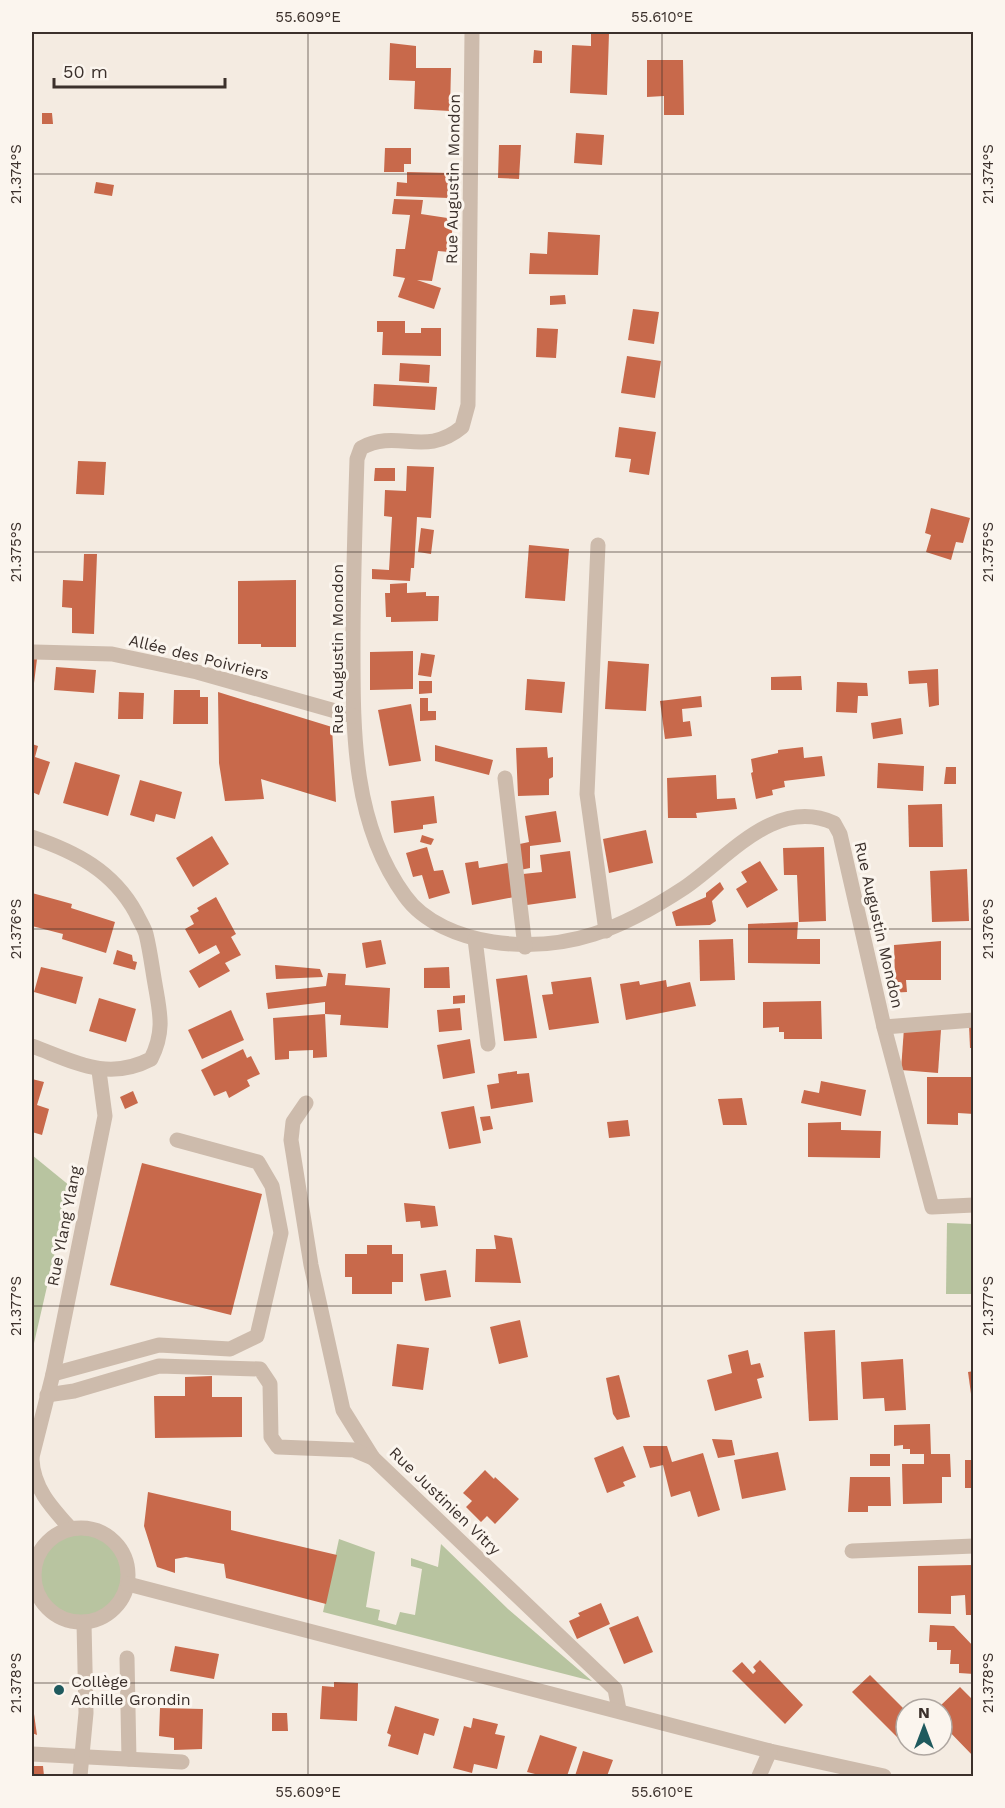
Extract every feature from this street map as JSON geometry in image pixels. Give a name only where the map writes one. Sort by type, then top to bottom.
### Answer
[{"type":"street","name":"Rue Augustin Mondon","points":[[472,32],[468,405],[462,428],[440,442],[383,440],[371,442],[359,453],[353,612],[353,716],[361,790],[370,824],[384,859],[405,897],[442,927],[475,939],[525,946],[595,936],[606,931],[686,886],[754,834],[787,820],[826,820],[834,823],[840,834],[884,1027],[932,1207],[974,1205]]},
{"type":"street","points":[[598,545],[587,794],[606,931]]},
{"type":"street","name":"Allée des Poivriers","points":[[34,652],[112,654],[197,672],[353,716]]},
{"type":"street","points":[[505,778],[525,946]]},
{"type":"street","points":[[32,837],[64,848],[89,861],[109,877],[128,899],[146,932],[159,1005],[160,1042],[151,1059],[140,1065],[99,1071],[32,1046]]},
{"type":"street","points":[[475,939],[488,1044]]},
{"type":"street","points":[[884,1027],[974,1020]]},
{"type":"street","name":"Rue Ylang Ylang","points":[[71,1529],[40,1492],[32,1470],[32,1458],[53,1374],[105,1116],[99,1071]]},
{"type":"street","name":"Rue Justinien Vitry","points":[[306,1103],[293,1122],[291,1140],[310,1265],[343,1410],[374,1458],[615,1689],[619,1710]]},
{"type":"street","points":[[53,1374],[159,1345],[230,1349],[257,1336],[280,1233],[272,1186],[258,1162],[177,1140]]},
{"type":"street","points":[[47,1395],[74,1390],[159,1366],[260,1369],[270,1384],[271,1437],[278,1447],[354,1450],[374,1458]]},
{"type":"street","points":[[86,1528],[101,1532],[114,1541],[126,1561],[128,1584],[123,1599],[113,1611],[100,1619],[84,1623],[69,1621],[55,1614],[44,1604],[36,1590],[33,1568],[45,1546],[56,1535],[71,1529],[86,1528]]},
{"type":"street","points":[[852,1551],[974,1546]]},
{"type":"street","points":[[128,1584],[770,1751],[884,1776]]},
{"type":"street","points":[[80,1776],[86,1713],[84,1623]]},
{"type":"street","points":[[127,1658],[129,1759]]},
{"type":"street","points":[[759,1776],[770,1751]]},
{"type":"street","points":[[32,1754],[182,1762]]},
{"type":"green space","points":[[32,1155],[70,1186],[32,1352]]},
{"type":"green space","points":[[947,1223],[973,1224],[973,1294],[946,1294]]},
{"type":"green space","points":[[82,1528],[100,1532],[115,1542],[125,1557],[129,1575],[125,1593],[115,1608],[100,1618],[82,1622],[64,1618],[49,1608],[39,1593],[35,1575],[39,1557],[49,1542],[64,1532]]},
{"type":"green space","points":[[339,1539],[375,1552],[366,1607],[380,1610],[378,1620],[396,1625],[400,1612],[415,1615],[422,1569],[411,1566],[411,1558],[438,1567],[441,1544],[508,1609],[592,1681],[323,1612]]},
{"type":"building","points":[[591,32],[609,33],[607,95],[570,93],[572,45],[591,46]]},
{"type":"building","points":[[390,43],[416,46],[416,68],[451,68],[450,111],[414,109],[415,81],[389,80]]},
{"type":"building","points":[[534,50],[542,51],[542,63],[533,63]]},
{"type":"building","points":[[647,60],[683,60],[684,115],[664,115],[664,96],[647,97]]},
{"type":"building","points":[[42,113],[52,113],[53,124],[42,124]]},
{"type":"building","points":[[576,133],[604,135],[602,165],[574,163]]},
{"type":"building","points":[[499,145],[521,145],[519,179],[498,178]]},
{"type":"building","points":[[385,148],[411,148],[411,164],[404,164],[404,172],[384,172]]},
{"type":"building","points":[[407,172],[450,173],[449,198],[396,196],[397,182],[407,183]]},
{"type":"building","points":[[96,182],[114,185],[112,196],[94,193]]},
{"type":"building","points":[[394,199],[423,200],[421,214],[454,219],[449,252],[438,251],[432,281],[417,280],[441,288],[434,309],[398,297],[405,278],[393,276],[396,249],[405,249],[410,215],[392,214]]},
{"type":"building","points":[[548,232],[600,235],[598,275],[529,274],[530,253],[547,254]]},
{"type":"building","points":[[565,295],[566,304],[550,305],[550,296]]},
{"type":"building","points":[[633,309],[659,312],[654,344],[628,340]]},
{"type":"building","points":[[377,321],[405,321],[405,333],[421,333],[421,328],[441,328],[441,356],[382,355],[383,332],[377,332]]},
{"type":"building","points":[[537,328],[558,329],[556,358],[536,357]]},
{"type":"building","points":[[627,356],[661,361],[655,398],[621,393]]},
{"type":"building","points":[[400,363],[430,365],[429,383],[399,381]]},
{"type":"building","points":[[374,384],[437,387],[435,410],[373,406]]},
{"type":"building","points":[[619,427],[656,432],[649,475],[629,472],[631,459],[615,457]]},
{"type":"building","points":[[78,461],[106,462],[104,495],[76,494]]},
{"type":"building","points":[[407,466],[434,467],[431,518],[417,517],[414,568],[411,568],[410,581],[372,579],[372,569],[389,570],[392,517],[384,516],[385,490],[406,491]]},
{"type":"building","points":[[375,468],[395,468],[395,481],[374,481]]},
{"type":"building","points":[[931,508],[970,518],[963,543],[956,542],[951,560],[926,552],[931,535],[925,533]]},
{"type":"building","points":[[421,528],[434,530],[431,554],[418,552]]},
{"type":"building","points":[[529,545],[569,549],[565,601],[525,598]]},
{"type":"building","points":[[84,554],[97,554],[94,634],[72,633],[72,608],[62,607],[63,580],[83,581]]},
{"type":"building","points":[[296,580],[296,647],[261,647],[261,644],[238,644],[238,581]]},
{"type":"building","points":[[407,583],[407,593],[426,592],[426,596],[439,596],[438,621],[391,622],[391,617],[386,617],[385,593],[390,593],[390,584]]},
{"type":"building","points":[[413,651],[413,689],[370,690],[370,652]]},
{"type":"building","points":[[421,653],[435,655],[431,677],[418,675]]},
{"type":"building","points":[[32,658],[37,659],[33,691],[32,691]]},
{"type":"building","points":[[608,661],[649,664],[646,711],[605,709]]},
{"type":"building","points":[[56,667],[96,670],[94,693],[54,690]]},
{"type":"building","points":[[938,669],[939,705],[929,707],[927,683],[909,684],[908,671]]},
{"type":"building","points":[[801,676],[802,690],[771,690],[771,677]]},
{"type":"building","points":[[527,679],[565,682],[562,713],[525,710]]},
{"type":"building","points":[[419,681],[432,681],[432,693],[419,694]]},
{"type":"building","points":[[837,682],[867,683],[868,696],[858,696],[857,713],[836,712]]},
{"type":"building","points":[[174,690],[200,690],[200,697],[208,697],[208,724],[173,724]]},
{"type":"building","points":[[119,692],[144,693],[143,719],[118,719]]},
{"type":"building","points":[[218,692],[332,727],[336,802],[261,779],[264,799],[225,801],[219,763]]},
{"type":"building","points":[[701,696],[702,707],[682,709],[683,722],[690,721],[692,736],[665,739],[660,701]]},
{"type":"building","points":[[420,698],[428,698],[428,711],[436,711],[436,720],[420,721]]},
{"type":"building","points":[[411,704],[421,761],[389,766],[378,710]]},
{"type":"building","points":[[901,718],[903,734],[873,739],[871,723]]},
{"type":"building","points":[[32,744],[38,746],[35,757],[50,762],[39,795],[32,792]]},
{"type":"building","points":[[435,745],[493,760],[489,775],[435,761]]},
{"type":"building","points":[[547,747],[548,758],[553,757],[553,777],[549,779],[549,795],[518,796],[516,748]]},
{"type":"building","points":[[803,747],[804,758],[822,756],[825,776],[784,781],[785,787],[772,790],[773,795],[756,799],[751,759],[778,753],[778,750]]},
{"type":"building","points":[[75,762],[120,775],[108,816],[63,803]]},
{"type":"building","points":[[878,763],[924,766],[923,791],[877,788]]},
{"type":"building","points":[[946,767],[956,767],[956,784],[944,784]]},
{"type":"building","points":[[716,775],[717,799],[735,798],[737,809],[696,813],[697,818],[668,818],[667,778]]},
{"type":"building","points":[[140,780],[182,792],[175,819],[156,814],[154,822],[130,815]]},
{"type":"building","points":[[434,796],[437,823],[423,825],[423,829],[394,833],[391,801]]},
{"type":"building","points":[[942,804],[943,847],[909,847],[908,805]]},
{"type":"building","points":[[556,811],[561,842],[530,846],[530,868],[520,870],[515,845],[529,842],[525,816]]},
{"type":"building","points":[[646,830],[653,863],[609,873],[603,839]]},
{"type":"building","points":[[422,835],[434,839],[431,845],[420,842]]},
{"type":"building","points":[[212,836],[229,864],[193,887],[176,858]]},
{"type":"building","points":[[427,847],[434,871],[443,870],[450,893],[429,899],[422,875],[413,877],[406,853]]},
{"type":"building","points":[[824,847],[826,921],[799,922],[797,875],[784,875],[783,848]]},
{"type":"building","points":[[570,851],[576,898],[527,905],[523,874],[542,872],[540,855]]},
{"type":"building","points":[[478,861],[479,868],[508,863],[514,897],[472,905],[465,863]]},
{"type":"building","points":[[760,861],[778,890],[747,908],[736,889],[747,882],[741,872]]},
{"type":"building","points":[[967,869],[969,921],[932,922],[930,871]]},
{"type":"building","points":[[720,882],[724,889],[712,901],[716,921],[710,925],[676,926],[672,912],[706,897],[706,893]]},
{"type":"building","points":[[32,893],[72,904],[71,908],[115,922],[106,953],[62,939],[63,934],[32,926]]},
{"type":"building","points":[[216,897],[236,934],[231,937],[241,955],[225,963],[230,971],[199,988],[189,971],[220,953],[216,945],[199,954],[185,929],[194,924],[190,916],[199,911],[197,908]]},
{"type":"building","points":[[798,922],[797,939],[820,939],[820,964],[748,963],[748,924]]},
{"type":"building","points":[[733,939],[735,980],[700,981],[699,940]]},
{"type":"building","points":[[381,940],[386,964],[366,968],[362,943]]},
{"type":"building","points":[[941,941],[941,980],[906,980],[907,992],[888,993],[888,977],[895,977],[894,945]]},
{"type":"building","points":[[117,950],[132,955],[133,961],[137,962],[135,970],[113,964]]},
{"type":"building","points":[[275,965],[320,969],[323,977],[276,979]]},
{"type":"building","points":[[41,967],[83,977],[76,1004],[34,992]]},
{"type":"building","points":[[449,967],[450,988],[424,988],[424,968]]},
{"type":"building","points":[[328,973],[346,974],[345,985],[390,988],[388,1028],[340,1025],[341,1015],[325,1014],[325,1002],[268,1009],[266,993],[326,986]]},
{"type":"building","points":[[527,975],[537,1038],[504,1041],[496,979]]},
{"type":"building","points":[[591,977],[599,1023],[549,1030],[542,995],[553,994],[551,982]]},
{"type":"building","points":[[666,980],[667,987],[690,982],[696,1006],[626,1020],[620,984],[639,981],[640,985]]},
{"type":"building","points":[[465,995],[465,1003],[453,1004],[453,996]]},
{"type":"building","points":[[99,998],[136,1009],[126,1042],[89,1031]]},
{"type":"building","points":[[821,1001],[822,1039],[784,1039],[784,1032],[779,1032],[779,1027],[763,1028],[763,1002]]},
{"type":"building","points":[[460,1008],[462,1030],[439,1032],[437,1010]]},
{"type":"building","points":[[231,1010],[244,1040],[202,1059],[188,1030]]},
{"type":"building","points":[[325,1014],[327,1057],[313,1058],[313,1050],[289,1051],[289,1059],[275,1060],[273,1018]]},
{"type":"building","points":[[974,1024],[974,1048],[970,1048],[969,1025]]},
{"type":"building","points":[[904,1028],[941,1030],[938,1073],[901,1070]]},
{"type":"building","points":[[470,1039],[475,1073],[443,1079],[437,1045]]},
{"type":"building","points":[[243,1049],[247,1058],[251,1056],[260,1074],[247,1080],[250,1086],[229,1098],[226,1091],[214,1096],[201,1070]]},
{"type":"building","points":[[517,1071],[517,1074],[529,1073],[533,1102],[491,1109],[487,1085],[499,1083],[498,1074]]},
{"type":"building","points":[[927,1077],[972,1077],[974,1114],[958,1113],[958,1125],[927,1124]]},
{"type":"building","points":[[32,1079],[44,1082],[37,1105],[49,1109],[42,1135],[32,1132]]},
{"type":"building","points":[[821,1081],[866,1090],[861,1116],[801,1103],[804,1090],[819,1093]]},
{"type":"building","points":[[133,1091],[138,1103],[125,1109],[120,1097]]},
{"type":"building","points":[[742,1098],[747,1125],[723,1125],[718,1099]]},
{"type":"building","points":[[474,1106],[481,1143],[449,1149],[441,1112]]},
{"type":"building","points":[[490,1116],[493,1129],[483,1131],[480,1117]]},
{"type":"building","points":[[628,1120],[630,1136],[609,1138],[607,1122]]},
{"type":"building","points":[[841,1122],[841,1130],[881,1131],[880,1158],[808,1157],[808,1123]]},
{"type":"building","points":[[142,1163],[262,1194],[231,1315],[110,1285]]},
{"type":"building","points":[[404,1203],[435,1206],[438,1226],[421,1228],[420,1221],[406,1222]]},
{"type":"building","points":[[494,1235],[512,1238],[521,1283],[475,1282],[476,1249],[496,1249]]},
{"type":"building","points":[[367,1245],[392,1245],[392,1254],[403,1254],[403,1282],[392,1282],[392,1294],[352,1294],[352,1277],[345,1277],[345,1254],[367,1254]]},
{"type":"building","points":[[446,1270],[451,1297],[425,1301],[420,1274]]},
{"type":"building","points":[[520,1320],[528,1357],[499,1364],[490,1327]]},
{"type":"building","points":[[835,1330],[838,1420],[809,1421],[804,1332]]},
{"type":"building","points":[[397,1344],[429,1348],[423,1390],[392,1386]]},
{"type":"building","points":[[748,1350],[751,1365],[760,1363],[764,1377],[757,1379],[762,1398],[715,1411],[707,1380],[732,1373],[728,1355]]},
{"type":"building","points":[[903,1359],[906,1410],[885,1411],[884,1398],[863,1399],[861,1362]]},
{"type":"building","points":[[974,1371],[974,1401],[972,1401],[968,1372]]},
{"type":"building","points":[[619,1375],[630,1417],[617,1420],[613,1414],[606,1378]]},
{"type":"building","points":[[212,1376],[212,1397],[242,1397],[242,1437],[155,1438],[154,1396],[185,1396],[185,1377]]},
{"type":"building","points":[[930,1424],[931,1454],[950,1454],[951,1477],[942,1477],[942,1503],[903,1504],[902,1464],[924,1464],[924,1454],[910,1454],[910,1449],[903,1449],[903,1445],[894,1446],[894,1425]]},
{"type":"building","points":[[712,1439],[732,1440],[735,1455],[718,1458]]},
{"type":"building","points":[[623,1446],[636,1477],[623,1482],[625,1486],[607,1493],[594,1458]]},
{"type":"building","points":[[643,1446],[667,1446],[672,1462],[703,1453],[720,1510],[698,1517],[690,1491],[671,1497],[663,1465],[650,1468]]},
{"type":"building","points":[[778,1452],[786,1490],[742,1499],[734,1460]]},
{"type":"building","points":[[870,1454],[890,1454],[890,1466],[870,1466]]},
{"type":"building","points":[[965,1460],[974,1460],[974,1488],[965,1488]]},
{"type":"building","points":[[485,1470],[519,1499],[495,1524],[487,1516],[481,1522],[466,1507],[472,1501],[463,1493]]},
{"type":"building","points":[[850,1477],[890,1477],[891,1506],[868,1506],[868,1512],[848,1512]]},
{"type":"building","points":[[148,1492],[231,1511],[231,1530],[337,1555],[326,1604],[226,1578],[224,1564],[186,1557],[175,1559],[175,1573],[157,1567],[144,1526]]},
{"type":"building","points":[[974,1565],[974,1615],[966,1615],[965,1595],[951,1596],[951,1614],[918,1613],[918,1566]]},
{"type":"building","points":[[601,1603],[610,1624],[577,1639],[569,1621],[580,1616],[578,1613]]},
{"type":"building","points":[[638,1616],[653,1652],[624,1664],[609,1628]]},
{"type":"building","points":[[930,1625],[954,1626],[974,1647],[974,1674],[959,1673],[959,1664],[950,1664],[951,1650],[937,1650],[937,1642],[929,1642]]},
{"type":"building","points":[[175,1646],[219,1654],[214,1679],[170,1671]]},
{"type":"building","points":[[760,1660],[803,1705],[785,1724],[732,1671],[742,1662],[753,1674],[756,1671],[753,1667]]},
{"type":"building","points":[[870,1675],[894,1699],[894,1734],[852,1692]]},
{"type":"building","points":[[334,1682],[358,1683],[357,1721],[320,1719],[322,1686],[334,1687]]},
{"type":"building","points":[[960,1687],[974,1701],[974,1757],[954,1736],[954,1697],[950,1697]]},
{"type":"building","points":[[395,1706],[439,1719],[434,1736],[424,1733],[418,1755],[388,1746],[391,1735],[387,1733]]},
{"type":"building","points":[[33,1707],[37,1735],[32,1733]]},
{"type":"building","points":[[160,1708],[203,1709],[202,1749],[174,1750],[174,1738],[159,1736]]},
{"type":"building","points":[[272,1713],[287,1713],[288,1731],[272,1731]]},
{"type":"building","points":[[473,1718],[498,1724],[495,1734],[505,1736],[497,1769],[474,1764],[472,1773],[453,1768],[464,1726],[471,1728]]},
{"type":"building","points":[[540,1735],[577,1747],[567,1776],[543,1776],[527,1772]]},
{"type":"building","points":[[583,1751],[613,1760],[607,1776],[575,1776]]},
{"type":"building","points":[[32,1766],[43,1766],[44,1776],[32,1776]]},
{"type":"place","name":"Collège Achille Grondin","points":[[59,1690]]}]
